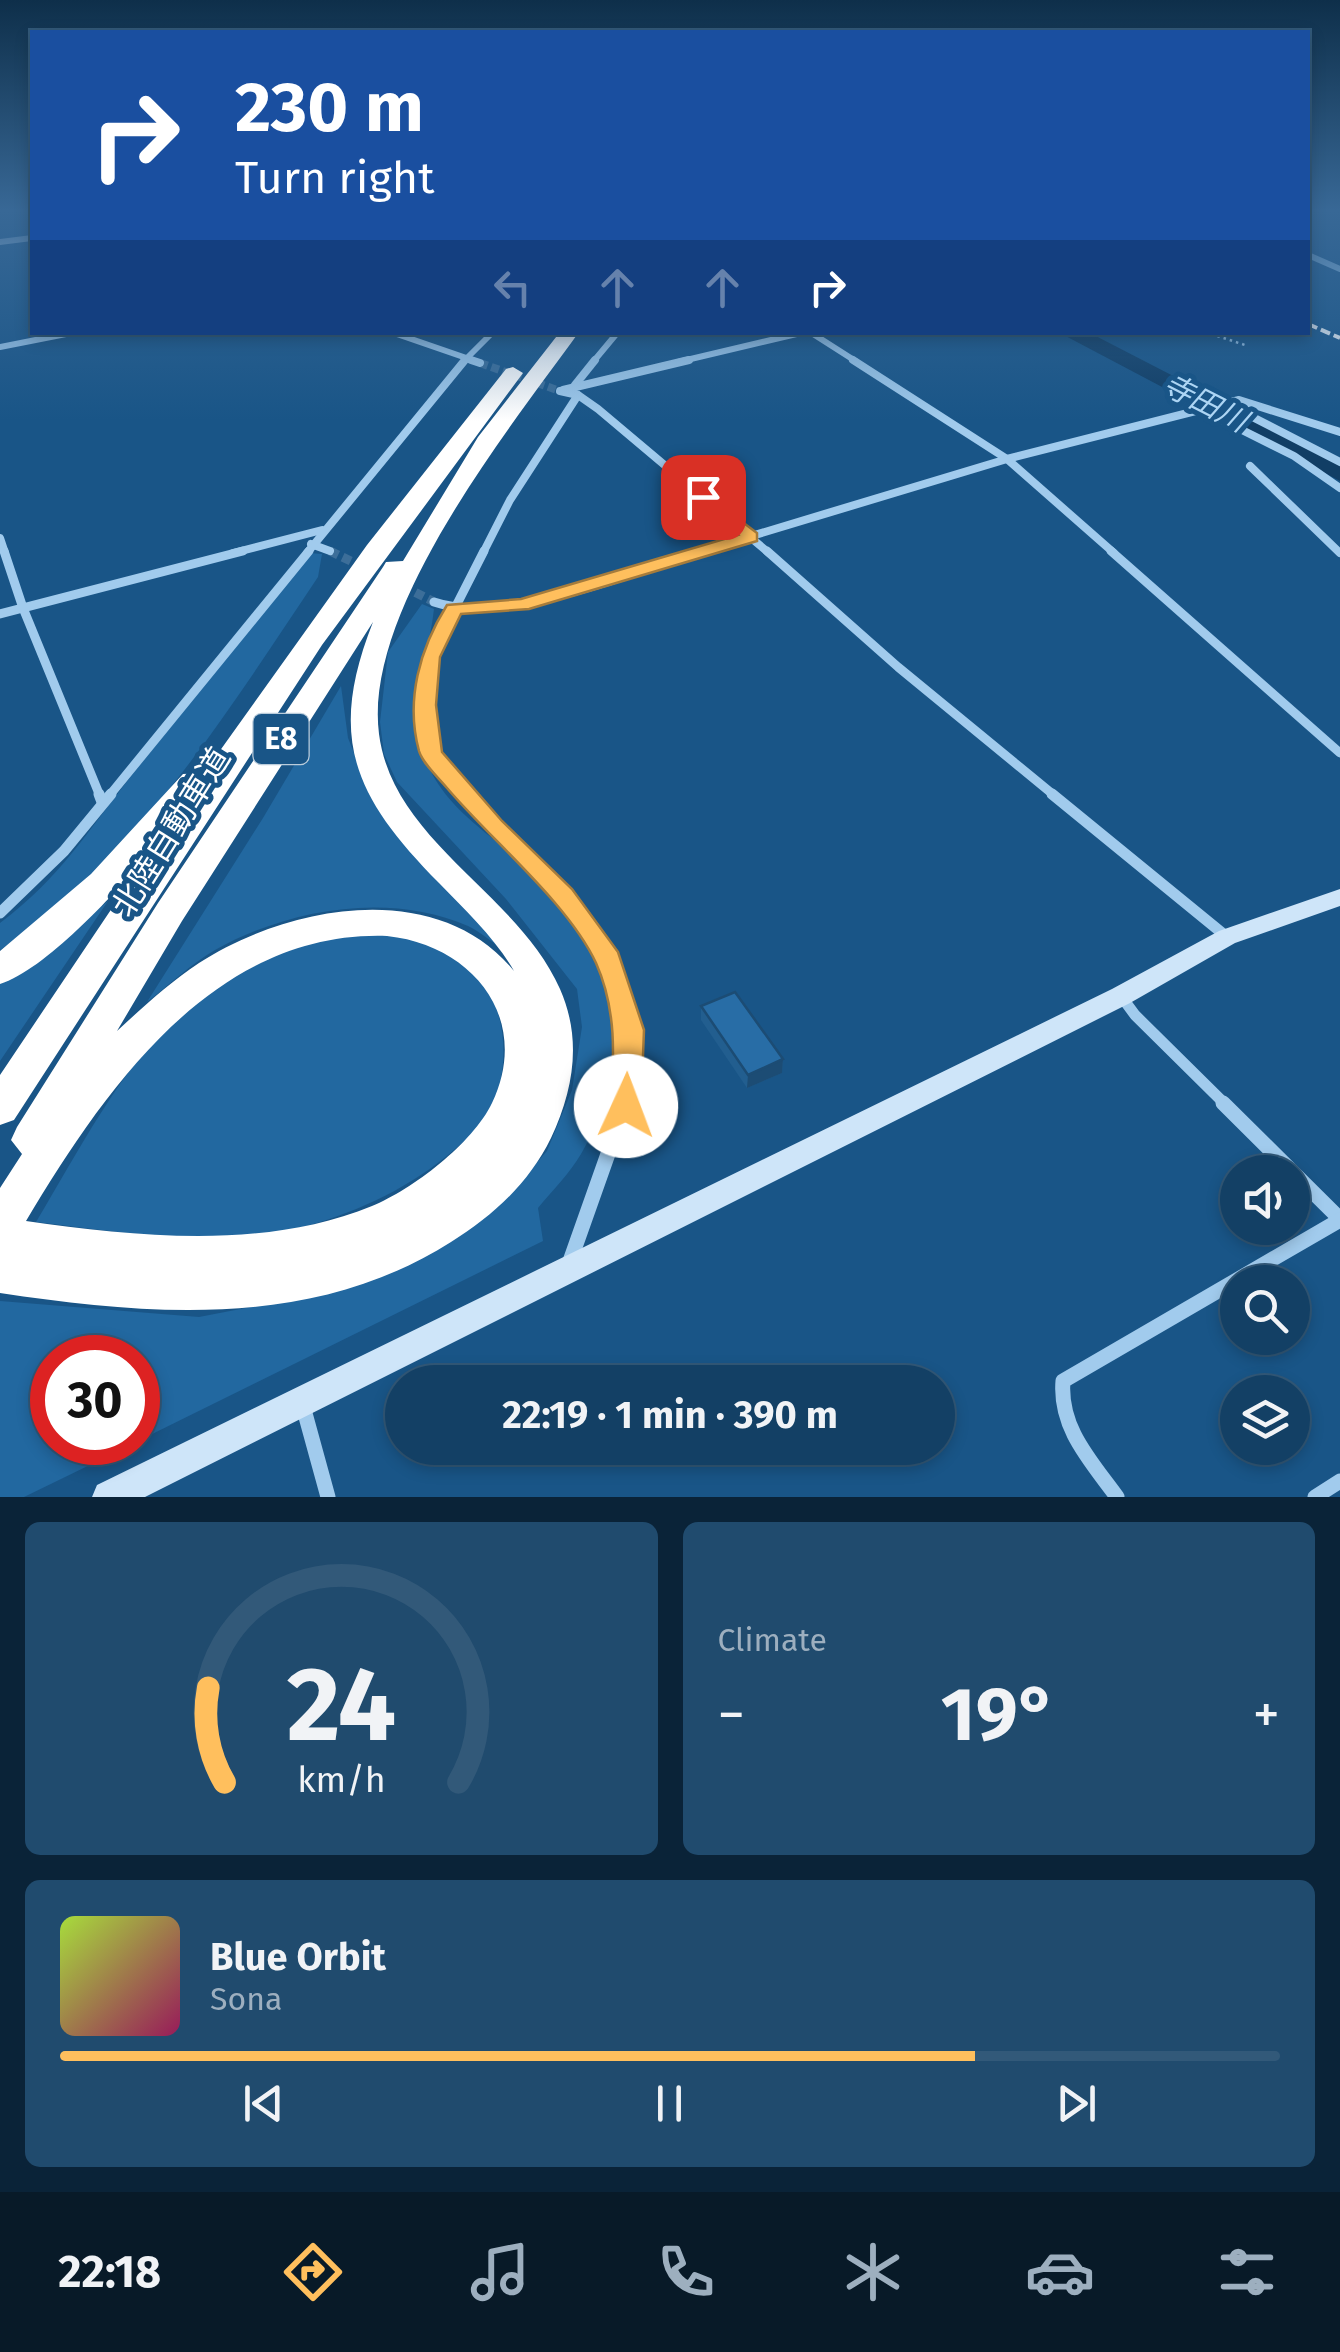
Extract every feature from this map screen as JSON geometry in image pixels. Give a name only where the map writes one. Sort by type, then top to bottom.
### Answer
[{"type":"highway","name":"北陸自動車道","points":[[0,1108],[236,749],[397,521],[544,335]]},
{"type":"highway","name":"北陸自動車道","points":[[18,1174],[282,736],[418,534],[568,335]]},
{"type":"highway","points":[[0,1272],[128,1287],[216,1290],[282,1284],[340,1272],[393,1254],[437,1231],[510,1168],[532,1136],[554,1070],[557,1040],[552,1012],[524,955],[394,811],[370,761],[362,709],[366,673],[380,630],[500,421]]},
{"type":"highway","points":[[0,970],[82,906],[128,861],[397,521]]},
{"type":"highway","points":[[0,1226],[18,1174],[112,1062],[178,997],[252,948],[337,924],[378,922],[418,927],[452,940],[482,959],[505,985],[520,1017],[524,1051],[518,1088],[502,1125],[478,1156],[438,1192],[395,1218],[342,1238],[284,1252],[224,1258],[156,1258],[0,1238]]},
{"type":"street","points":[[0,347],[61,335]]},
{"type":"street","points":[[400,335],[480,363]]},
{"type":"street","points":[[0,913],[64,851],[323,530],[466,358],[490,335]]},
{"type":"street","points":[[567,1270],[626,1106],[629,1030],[608,960],[574,912],[431,753],[425,705],[430,657],[510,500],[576,391],[616,335]]},
{"type":"street","points":[[576,391],[796,335]]},
{"type":"street","points":[[813,335],[1008,459],[1340,753]]},
{"type":"street","points":[[576,391],[751,537],[898,667],[1227,937]]},
{"type":"street","points":[[434,602],[454,609],[522,604],[1008,459],[1239,400],[1340,432]]},
{"type":"street","points":[[1224,403],[1340,462]]},
{"type":"street","points":[[1200,410],[1294,456],[1340,488]]},
{"type":"street","points":[[1250,466],[1340,553]]},
{"type":"street","points":[[0,614],[323,530]]},
{"type":"street","points":[[0,538],[23,608],[102,802]]},
{"type":"street","points":[[312,544],[330,551]]},
{"type":"street","points":[[109,1497],[1121,996],[1227,937],[1340,897]]},
{"type":"street","points":[[1117,1497],[1070,1430],[1058,1400],[1063,1380],[1340,1220],[1135,1015],[1121,996]]},
{"type":"street","points":[[302,1400],[328,1497]]},
{"type":"street","points":[[1315,1497],[1340,1481]]},
{"type":"path","points":[[1213,335],[1245,345]]},
{"type":"shaded area","points":[[309,553],[322,554],[318,577],[177,780],[95,872],[0,950],[0,923],[40,889],[72,854]]},
{"type":"shaded area","points":[[422,604],[434,609],[417,715],[431,772],[456,807],[541,877],[569,906],[591,938],[606,972],[614,1008],[610,1081],[599,1118],[581,1154],[538,1208],[543,1241],[160,1430],[160,1335],[30,1335],[30,1465],[90,1465],[24,1497],[0,1497],[0,1301],[199,1317],[292,1299],[500,1204],[547,1151],[572,1090],[582,1027],[577,989],[506,899],[397,782],[384,754],[380,722],[388,652]]},
{"type":"shaded area","points":[[341,686],[348,738],[370,793],[506,952],[473,929],[437,915],[372,907],[339,910],[306,915],[244,936],[206,956],[147,1002],[263,818]]},
{"type":"shaded area","points":[[108,901],[0,1061],[0,981],[52,948]]},
{"type":"shaded area","points":[[372,932],[446,949],[466,961],[491,995],[503,1037],[503,1060],[494,1103],[474,1133],[394,1191],[337,1216],[283,1231],[248,1236],[177,1237],[36,1222],[127,1075],[182,1010],[215,982],[266,950],[311,938]]},
{"type":"building","points":[[735,992],[783,1059],[748,1075],[701,1006]]},
{"type":"waterway","name":"寺田川","points":[[1075,335],[1340,473]]},
{"type":"tunnel","points":[[480,363],[560,391]]},
{"type":"tunnel","points":[[335,553],[330,551],[365,568]]},
{"type":"tunnel","points":[[403,586],[434,602]]},
{"type":"railway","points":[[1310,325],[1340,338]]},
{"type":"route","points":[[626,1106],[629,1030],[608,960],[562,896],[494,827],[431,753],[425,705],[430,657],[454,609],[522,604],[751,537],[703,497]]}]
